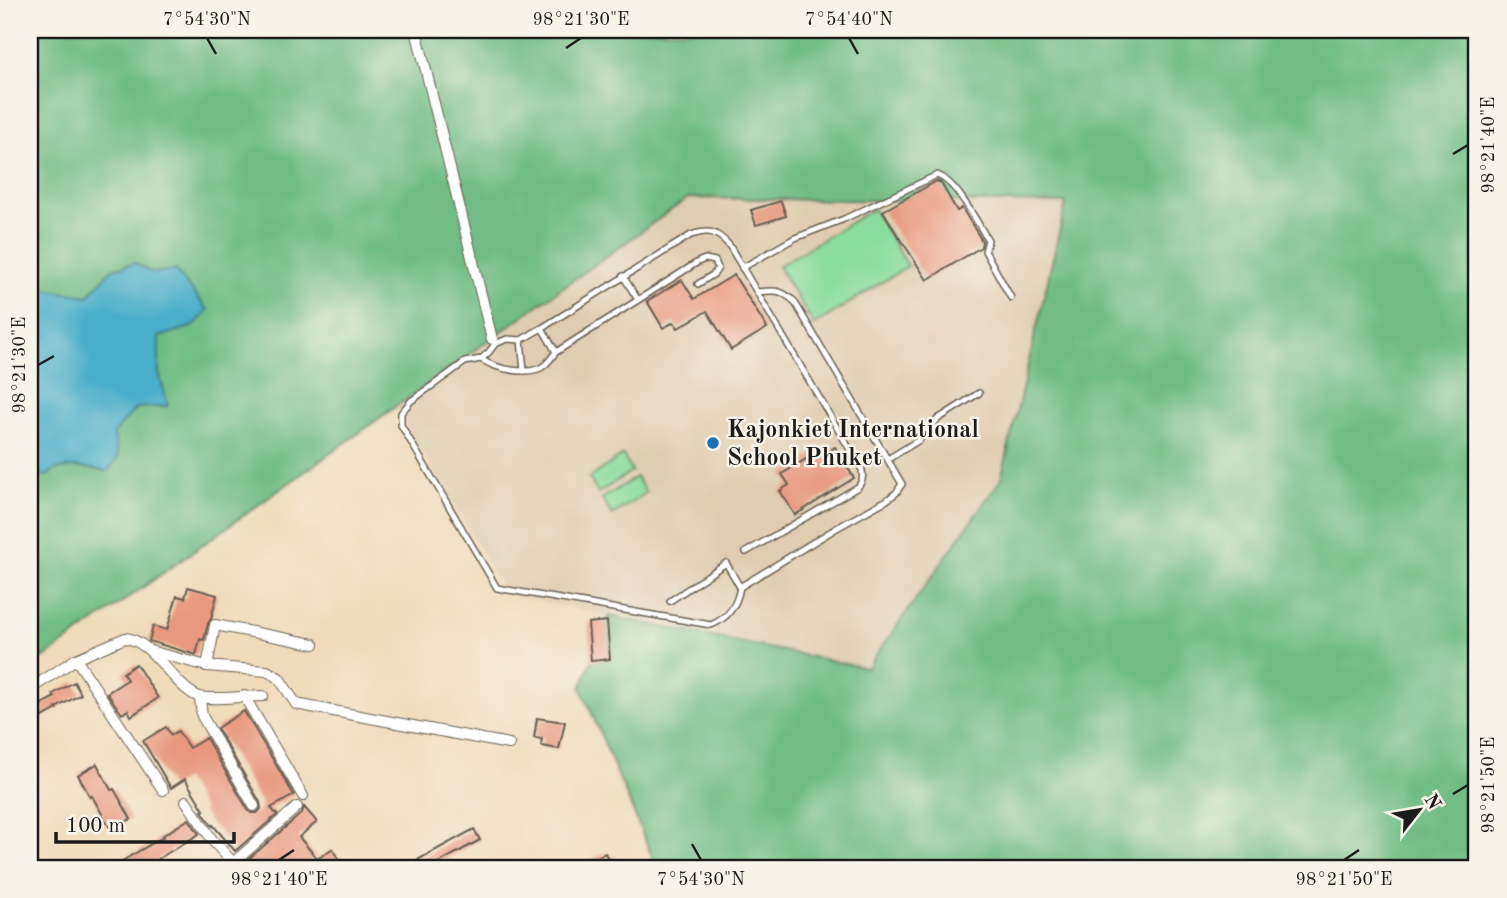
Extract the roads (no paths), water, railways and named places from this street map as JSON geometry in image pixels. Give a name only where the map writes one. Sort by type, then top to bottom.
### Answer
[{"type":"street","points":[[416,30],[493,341]]},
{"type":"street","points":[[208,666],[215,625],[314,644]]},
{"type":"street","points":[[30,689],[76,659],[125,638],[134,639],[182,686],[200,698],[263,696]]},
{"type":"street","points":[[149,651],[208,666],[267,671],[279,678],[296,704],[509,744]]},
{"type":"street","points":[[76,659],[163,790]]},
{"type":"street","points":[[244,696],[303,796]]},
{"type":"street","points":[[200,698],[202,716],[254,806]]},
{"type":"street","points":[[186,801],[213,841],[236,865],[297,807]]},
{"type":"lane","points":[[742,268],[795,238],[844,219],[937,175],[954,186],[988,240],[985,251],[1011,298]]},
{"type":"lane","points":[[670,601],[726,563],[740,587],[732,609],[711,625],[497,588],[401,425],[401,413],[411,401],[465,362],[481,359],[489,352],[493,341],[520,340],[691,235],[701,231],[712,232],[729,245],[862,470],[863,477],[858,487],[746,552]]},
{"type":"lane","points":[[481,359],[489,365],[524,371],[538,369],[546,365],[556,352],[698,262],[705,259],[715,261],[718,268],[714,274],[698,284]]},
{"type":"lane","points":[[623,276],[638,300]]},
{"type":"lane","points":[[740,587],[896,493],[902,484],[794,302],[786,294],[775,290],[757,292]]},
{"type":"lane","points":[[542,328],[556,352]]},
{"type":"lane","points":[[520,340],[524,371]]},
{"type":"lane","points":[[888,459],[919,440],[938,419],[979,393]]},
{"type":"water","points":[[135,263],[153,273],[175,270],[208,310],[194,326],[159,337],[159,373],[168,406],[136,408],[114,433],[118,458],[108,471],[74,467],[54,470],[48,476],[30,473],[30,283],[49,290],[88,296],[112,269]]},
{"type":"place","name":"Kajonkiet International School Phuket","points":[[713,443]]}]
